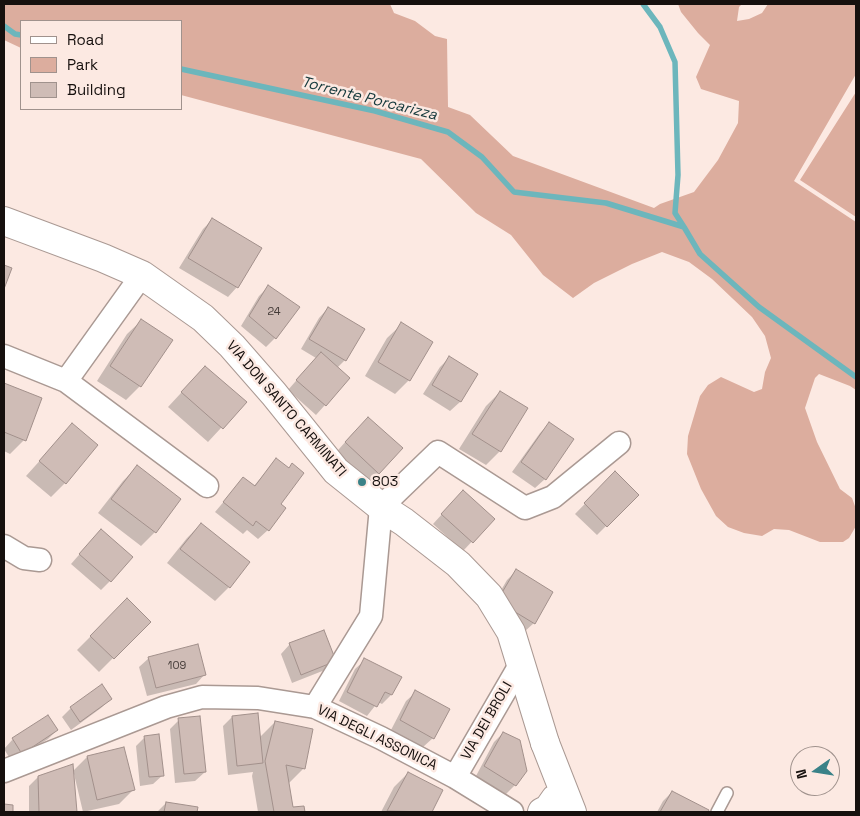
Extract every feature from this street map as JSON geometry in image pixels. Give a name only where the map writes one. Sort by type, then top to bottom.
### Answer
[{"type":"main road","name":"VIA DON SANTO CARMINATI","points":[[4,221],[103,258],[142,275],[203,318],[232,346],[336,470],[381,507],[404,522],[458,564],[489,596],[510,632],[545,743],[557,809]]},
{"type":"street","points":[[66,381],[142,275]]},
{"type":"street","points":[[4,356],[66,381],[207,486]]},
{"type":"street","points":[[315,707],[371,616],[381,507],[438,452],[525,508],[552,497],[619,443]]},
{"type":"street","points":[[4,546],[24,558],[40,560]]},
{"type":"street","name":"VIA DEI BROLI","points":[[455,777],[520,665]]},
{"type":"street","name":"VIA DEGLI ASSONICA","points":[[4,771],[166,707],[202,697],[258,698],[315,707],[381,738],[455,777],[512,812]]},
{"type":"lane","points":[[717,812],[727,793]]},
{"type":"green space","points":[[4,4],[390,4],[394,13],[415,21],[435,36],[447,39],[448,107],[470,115],[513,156],[654,208],[694,192],[718,160],[738,123],[739,101],[701,89],[696,77],[710,45],[681,12],[678,4],[742,4],[739,7],[737,21],[749,19],[762,13],[768,4],[856,4],[856,74],[794,181],[856,222],[856,390],[819,374],[815,378],[805,408],[817,442],[840,489],[852,498],[856,509],[856,526],[849,538],[843,542],[820,542],[789,530],[774,529],[762,536],[744,533],[728,527],[716,516],[701,489],[687,454],[688,436],[700,396],[708,385],[721,377],[754,392],[762,389],[765,372],[771,358],[765,336],[752,317],[712,279],[689,262],[662,252],[632,264],[594,283],[573,298],[543,275],[511,235],[476,213],[421,159],[182,95],[182,20],[20,20],[20,48],[4,40]]},
{"type":"green space","points":[[856,92],[856,217],[800,180]]},
{"type":"building","points":[[212,218],[262,248],[238,288],[188,258]]},
{"type":"building","points":[[4,265],[12,268],[4,289]]},
{"type":"building","points":[[268,285],[300,307],[276,339],[249,316]]},
{"type":"building","points":[[328,307],[365,329],[346,361],[309,339]]},
{"type":"building","points":[[141,319],[173,340],[141,387],[110,366]]},
{"type":"building","points":[[401,322],[433,342],[410,381],[378,362]]},
{"type":"building","points":[[321,352],[350,378],[326,406],[296,380]]},
{"type":"building","points":[[449,356],[478,374],[461,402],[432,385]]},
{"type":"building","points":[[205,366],[247,402],[223,429],[181,392]]},
{"type":"building","points":[[4,383],[42,398],[26,441],[4,432]]},
{"type":"building","points":[[500,391],[528,408],[501,452],[472,434]]},
{"type":"building","points":[[368,417],[403,448],[379,474],[345,442]]},
{"type":"building","points":[[549,422],[574,439],[546,480],[521,462]]},
{"type":"building","points":[[72,423],[98,445],[66,484],[39,461]]},
{"type":"building","points":[[276,458],[289,468],[292,463],[304,473],[281,504],[286,508],[269,531],[256,521],[253,526],[223,502],[243,477],[255,486]]},
{"type":"building","points":[[137,465],[181,499],[156,533],[111,499]]},
{"type":"building","points":[[615,471],[639,495],[607,527],[584,503]]},
{"type":"building","points":[[463,490],[495,519],[473,543],[441,514]]},
{"type":"building","points":[[201,523],[250,562],[230,588],[180,549]]},
{"type":"building","points":[[101,529],[133,557],[111,582],[79,554]]},
{"type":"building","points":[[516,569],[553,592],[535,624],[497,601]]},
{"type":"building","points":[[127,598],[151,622],[114,659],[90,636]]},
{"type":"building","points":[[324,630],[336,661],[301,675],[289,643]]},
{"type":"building","points":[[198,644],[206,675],[156,688],[148,657]]},
{"type":"building","points":[[364,658],[402,677],[392,695],[385,692],[377,707],[347,692]]},
{"type":"building","points":[[102,684],[112,699],[80,722],[70,707]]},
{"type":"building","points":[[415,690],[450,709],[434,739],[400,720]]},
{"type":"building","points":[[258,713],[263,763],[237,766],[232,716]]},
{"type":"building","points":[[48,715],[58,730],[22,754],[12,738]]},
{"type":"building","points":[[200,716],[206,772],[184,774],[178,718]]},
{"type":"building","points":[[275,721],[313,729],[305,769],[286,765],[293,807],[304,806],[305,812],[274,812],[265,761]]},
{"type":"building","points":[[503,732],[520,740],[527,771],[516,786],[484,766]]},
{"type":"building","points":[[159,734],[164,776],[149,777],[144,736]]},
{"type":"building","points":[[124,747],[135,790],[97,800],[87,756]]},
{"type":"building","points":[[73,764],[77,812],[39,812],[38,776]]},
{"type":"building","points":[[408,772],[443,790],[432,812],[387,811]]},
{"type":"building","points":[[672,791],[709,810],[708,812],[660,812]]},
{"type":"building","points":[[166,802],[198,807],[197,812],[164,812]]},
{"type":"building","points":[[4,804],[13,805],[13,812],[4,812]]},
{"type":"waterway","points":[[643,4],[660,27],[675,62],[678,175],[675,213],[684,227]]},
{"type":"waterway","name":"Torrente Porcarizza","points":[[4,26],[15,34],[20,35]]},
{"type":"waterway","name":"Torrente Porcarizza","points":[[182,69],[375,111],[448,132],[482,157],[514,192],[606,203],[684,227],[700,254],[759,307],[856,377]]},
{"type":"place","name":"803","points":[[362,482]]}]
